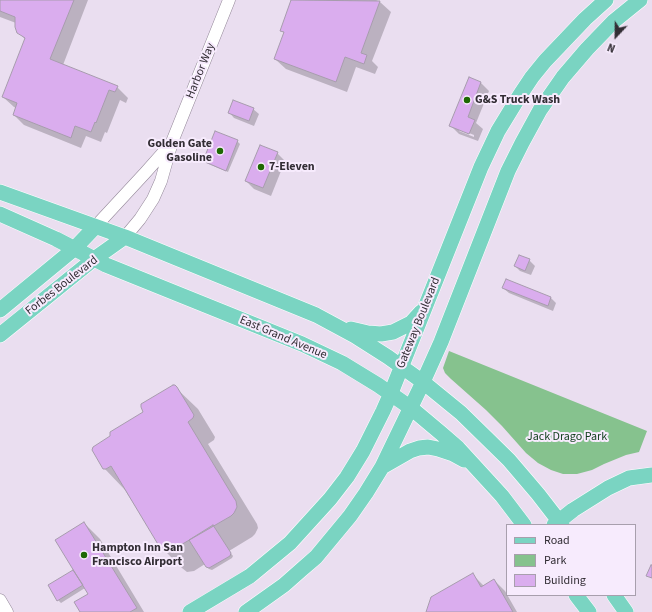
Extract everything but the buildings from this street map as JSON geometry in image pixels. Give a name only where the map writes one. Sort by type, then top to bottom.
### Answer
[{"type":"main road","name":"Gateway Boulevard","points":[[190,612],[250,576],[290,543],[347,478],[363,451],[391,393],[495,137],[532,77],[585,19],[606,0]]},
{"type":"main road","points":[[246,612],[284,585],[316,557],[350,516],[366,493],[382,467],[423,382],[508,171],[540,110],[563,77],[587,49],[614,21],[640,0]]},
{"type":"main road","points":[[0,192],[124,238],[316,316],[371,346],[423,382],[461,413],[488,438],[538,494],[558,524],[573,510],[618,483],[629,478],[652,475]]},
{"type":"main road","name":"East Grand Avenue","points":[[0,214],[56,239],[106,265],[302,344],[342,363],[376,383],[411,408],[453,444],[502,496],[523,524]]},
{"type":"main road","name":"Forbes Boulevard","points":[[0,310],[74,249],[95,227]]},
{"type":"main road","name":"Forbes Boulevard","points":[[0,335],[94,259],[124,238]]},
{"type":"main road","points":[[336,326],[368,333],[381,334],[393,332],[411,324],[421,313],[429,299]]},
{"type":"main road","points":[[382,467],[410,451],[428,447],[453,454],[478,470]]},
{"type":"main road","points":[[577,596],[589,612]]},
{"type":"main road","points":[[615,596],[626,612]]},
{"type":"street","name":"Harbor Way","points":[[124,238],[140,219],[153,199],[172,142],[230,0]]},
{"type":"street","name":"Harbor Way","points":[[95,227],[172,142]]},
{"type":"street","points":[[0,600],[7,612]]},
{"type":"green space","name":"Jack Drago Park","points":[[449,351],[647,431],[639,452],[626,455],[592,470],[577,474],[563,474],[551,470],[538,463],[526,453],[486,410],[445,373],[443,368]]},
{"type":"place","name":"G&S Truck Wash","points":[[467,100]]},
{"type":"place","name":"Golden Gate Gasoline","points":[[220,151]]},
{"type":"place","name":"7-Eleven","points":[[261,167]]},
{"type":"place","name":"Hampton Inn San Francisco Airport","points":[[84,555]]}]
